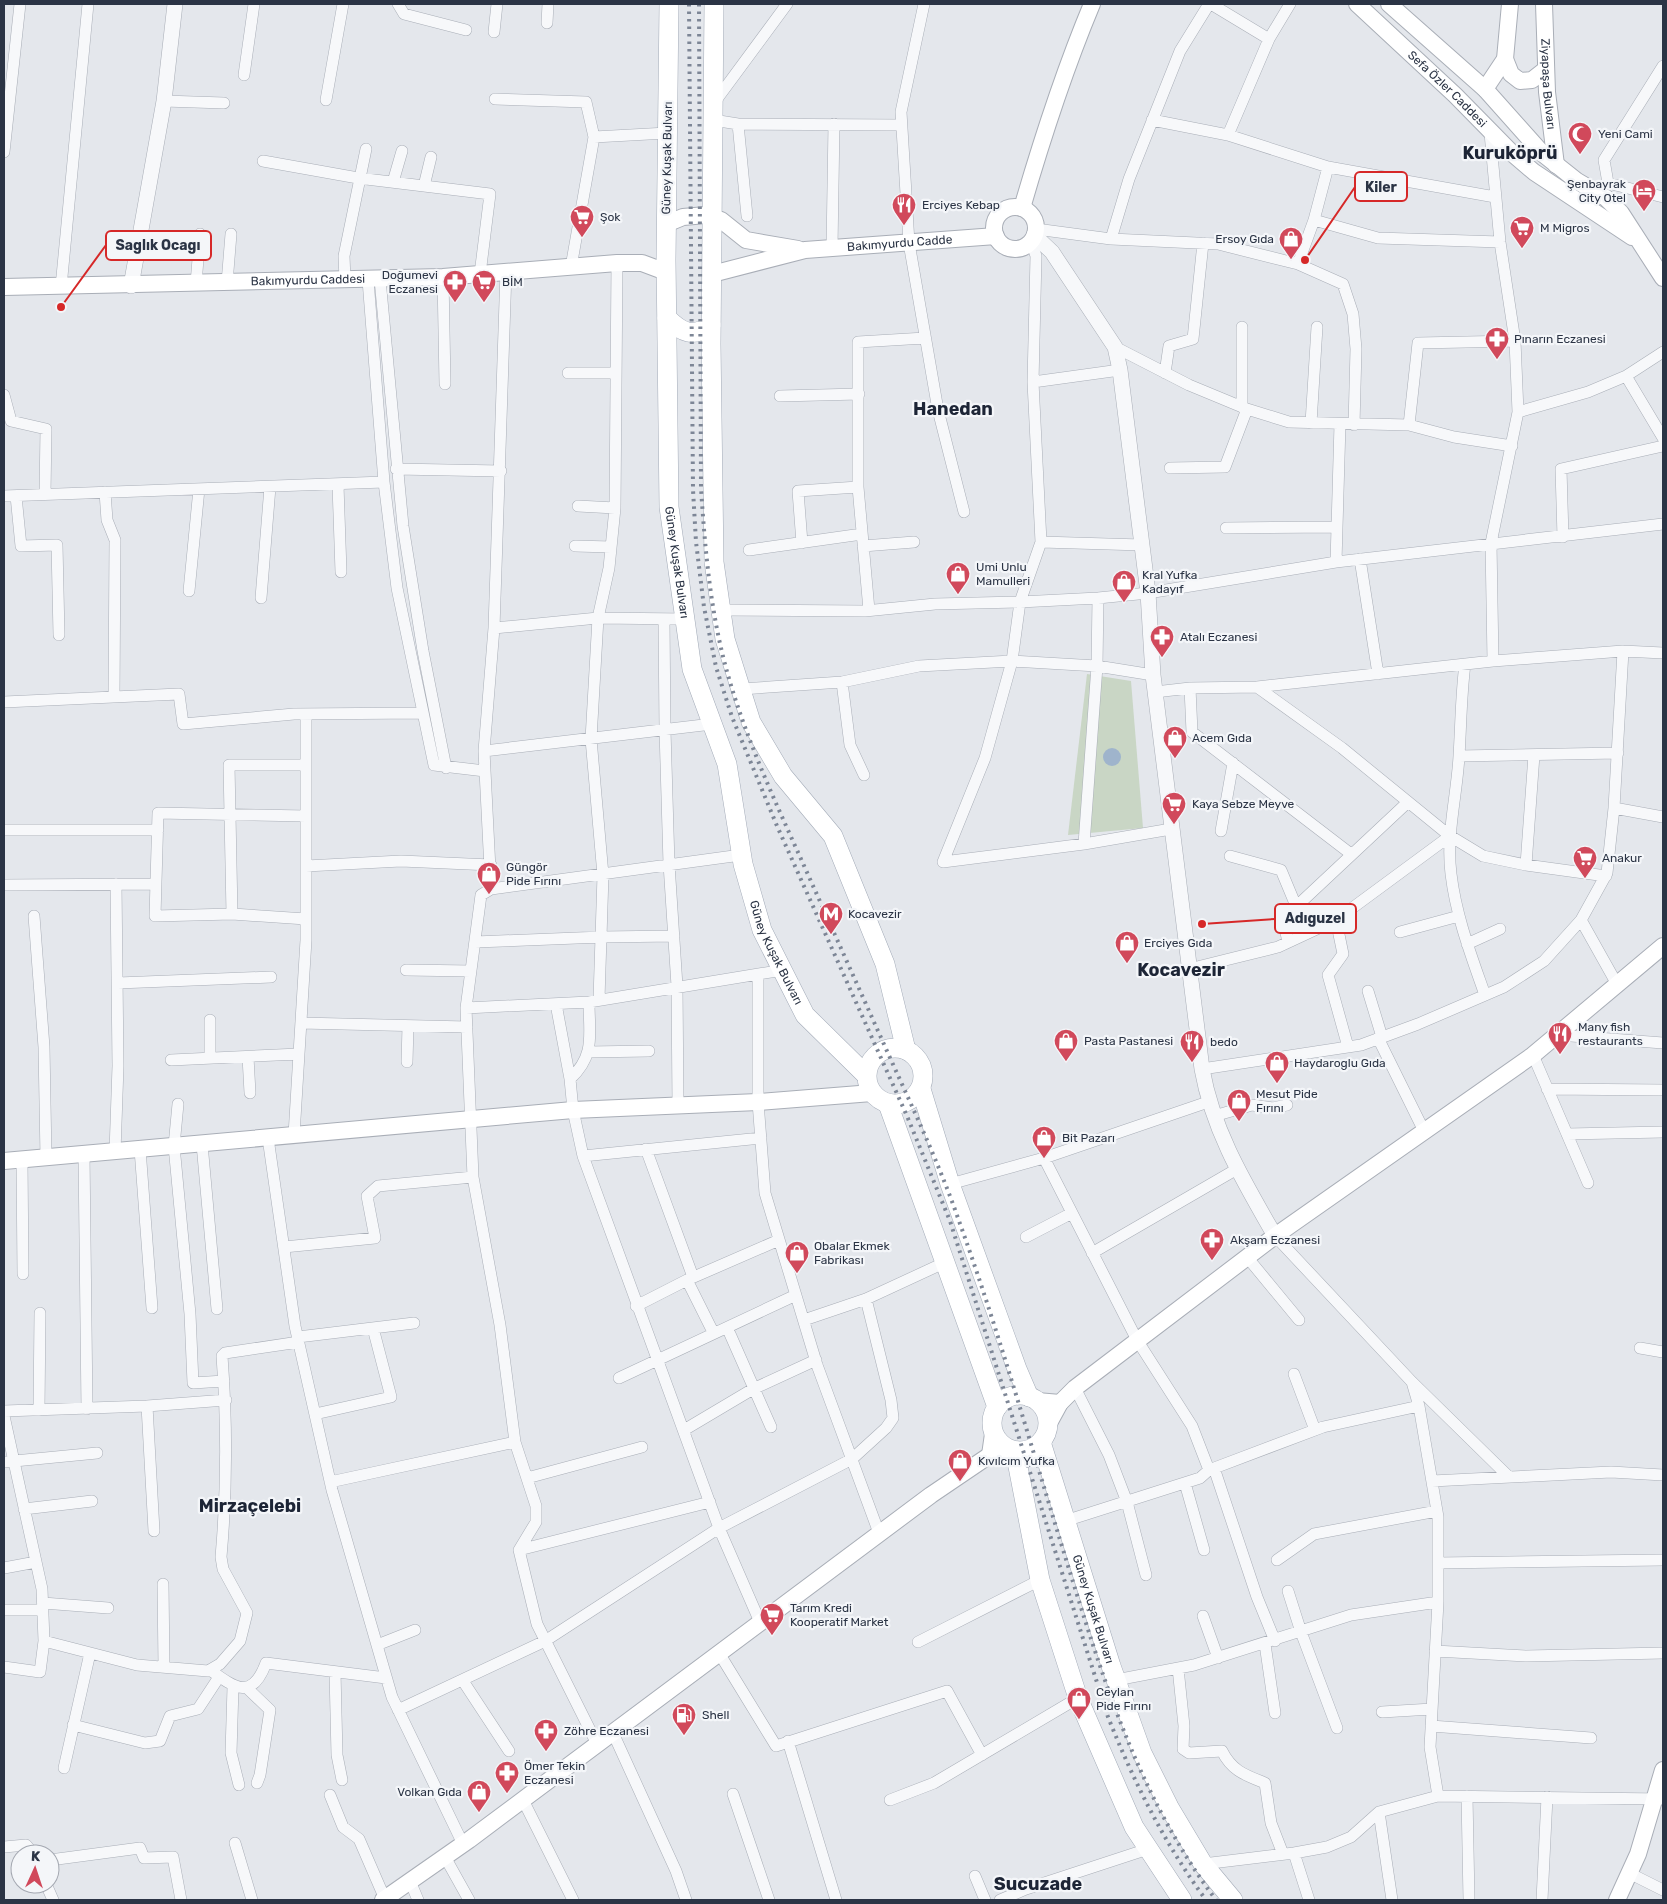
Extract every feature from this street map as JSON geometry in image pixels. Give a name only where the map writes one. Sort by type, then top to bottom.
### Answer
[{"type":"main road","name":"Güney Kuşak Bulvarı","points":[[669,4],[666,272],[670,508],[692,670],[727,764],[741,855],[762,930],[806,1015],[866,1075]]},
{"type":"main road","points":[[714,4],[711,325],[714,562],[725,639],[751,722],[783,776],[833,836],[885,964],[906,1050]]},
{"type":"main road","points":[[1022,208],[1040,144],[1071,54],[1092,4]]},
{"type":"main road","name":"Sefa Özler Caddesi","points":[[1357,4],[1455,95],[1490,134],[1534,172],[1637,240]]},
{"type":"main road","name":"Sefa Özler Caddesi","points":[[1389,4],[1485,90],[1543,154],[1577,181],[1606,198],[1621,213],[1663,278]]},
{"type":"main road","points":[[1510,4],[1505,58],[1511,74],[1520,81],[1532,80],[1546,69]]},
{"type":"main road","name":"Ziyapaşa Bulvarı","points":[[1544,4],[1546,69],[1556,165]]},
{"type":"main road","points":[[1485,90],[1505,58]]},
{"type":"main road","points":[[1009,208],[1022,208],[1032,216],[1034,235],[1019,248],[1012,248],[1000,242],[994,229],[998,215],[1009,208]]},
{"type":"main road","points":[[666,224],[683,217],[706,215],[721,220],[746,240],[805,250]]},
{"type":"main road","name":"Bakımyurdu Cadde","points":[[805,250],[996,236]]},
{"type":"main road","points":[[712,274],[805,250]]},
{"type":"main road","points":[[642,263],[666,253]]},
{"type":"main road","name":"Bakımyurdu Caddesi","points":[[4,288],[374,280],[443,277],[617,263],[642,263]]},
{"type":"main road","points":[[642,263],[666,272]]},
{"type":"main road","points":[[667,318],[676,327],[687,332],[700,333],[711,325]]},
{"type":"main road","points":[[384,1900],[523,1800],[879,1533],[1004,1452],[1034,1448],[1045,1434],[1060,1403],[1075,1388],[1275,1236],[1533,1056],[1663,946]]},
{"type":"main road","points":[[888,1104],[907,1102],[921,1089],[924,1079],[920,1062],[906,1050],[897,1048],[880,1052],[873,1058],[866,1075],[872,1093],[888,1104],[997,1407]]},
{"type":"main road","points":[[921,1089],[950,1184],[1017,1369],[1034,1399],[1044,1408],[1045,1434]]},
{"type":"main road","points":[[4,1161],[573,1110],[758,1102],[872,1093]]},
{"type":"main road","points":[[1060,1403],[1012,1396],[997,1407],[991,1425],[1004,1452],[1040,1580],[1078,1698],[1134,1827],[1182,1900]]},
{"type":"main road","name":"Güney Kuşak Bulvarı","points":[[1045,1434],[1065,1521],[1142,1754],[1169,1807],[1203,1864],[1233,1900]]},
{"type":"main road","points":[[1617,1900],[1659,1798],[1663,1770]]},
{"type":"street","points":[[4,152],[20,4]]},
{"type":"street","points":[[61,288],[88,4]]},
{"type":"street","points":[[132,286],[164,101],[175,4]]},
{"type":"street","points":[[244,74],[254,4]]},
{"type":"street","points":[[326,100],[343,4]]},
{"type":"street","points":[[398,4],[404,14],[466,30]]},
{"type":"street","points":[[494,32],[497,4]]},
{"type":"street","points":[[547,23],[548,4]]},
{"type":"street","points":[[787,4],[713,112],[738,124],[901,125]]},
{"type":"street","points":[[924,4],[901,112],[909,243],[938,410],[964,512]]},
{"type":"street","points":[[1111,239],[1129,179],[1180,51],[1210,4],[1269,39]]},
{"type":"street","points":[[1228,135],[1269,39],[1290,4]]},
{"type":"street","points":[[1663,66],[1604,160],[1608,183],[1663,197]]},
{"type":"street","points":[[495,99],[586,102],[594,137],[571,267]]},
{"type":"street","points":[[164,101],[224,103]]},
{"type":"street","points":[[1152,120],[1228,135],[1328,167],[1495,198]]},
{"type":"street","points":[[738,124],[747,216]]},
{"type":"street","points":[[832,248],[834,124]]},
{"type":"street","points":[[594,137],[667,133]]},
{"type":"street","points":[[1490,134],[1500,242],[1515,342],[1518,412],[1491,543],[1494,661]]},
{"type":"street","points":[[345,280],[344,256],[358,178],[366,148]]},
{"type":"street","points":[[393,182],[402,151]]},
{"type":"street","points":[[424,186],[431,157]]},
{"type":"street","points":[[263,161],[358,178],[490,194],[480,274]]},
{"type":"street","points":[[1298,264],[1314,220],[1328,167]]},
{"type":"street","points":[[1314,220],[1378,238],[1500,242]]},
{"type":"street","points":[[196,284],[200,234]]},
{"type":"street","points":[[227,283],[230,234]]},
{"type":"street","points":[[1034,235],[1218,244],[1298,264],[1343,284],[1353,314],[1356,349],[1354,425]]},
{"type":"street","points":[[1034,235],[1052,252],[1115,347],[1120,370],[1148,593],[1153,675],[1171,829],[1202,1069],[1211,1109],[1237,1170],[1275,1236],[1412,1382],[1508,1477]]},
{"type":"street","points":[[1034,235],[1036,256],[1033,382],[1041,542],[1020,602],[1012,661],[985,758],[943,862],[1084,844],[1171,829]]},
{"type":"street","points":[[1165,373],[1169,346],[1193,339],[1203,243]]},
{"type":"street","points":[[570,1079],[583,1067],[589,1052],[602,936],[603,875],[591,739],[598,618],[609,568],[615,508],[617,263]]},
{"type":"street","points":[[491,889],[484,751],[494,628],[501,471],[506,271]]},
{"type":"street","points":[[443,277],[445,384]]},
{"type":"street","points":[[374,280],[396,470],[420,632],[446,768]]},
{"type":"street","points":[[374,280],[384,482],[397,588],[422,713],[434,765],[446,768],[485,771]]},
{"type":"street","points":[[1170,468],[1225,467],[1244,408],[1242,327]]},
{"type":"street","points":[[1311,423],[1317,327]]},
{"type":"street","points":[[869,610],[858,487],[858,342],[925,338]]},
{"type":"street","points":[[1410,425],[1418,343],[1515,342]]},
{"type":"street","points":[[1115,347],[1165,373],[1244,408],[1288,422],[1410,425],[1454,437],[1512,446]]},
{"type":"street","points":[[1518,412],[1588,392],[1626,376],[1663,352]]},
{"type":"street","points":[[1033,382],[1120,370]]},
{"type":"street","points":[[568,373],[616,373]]},
{"type":"street","points":[[1626,376],[1663,438]]},
{"type":"street","points":[[780,396],[859,394]]},
{"type":"street","points":[[4,395],[11,421],[46,429],[45,494]]},
{"type":"street","points":[[1336,562],[1340,424]]},
{"type":"street","points":[[1563,537],[1561,469],[1663,446]]},
{"type":"street","points":[[396,470],[501,471]]},
{"type":"street","points":[[4,496],[384,482]]},
{"type":"street","points":[[338,485],[341,572]]},
{"type":"street","points":[[260,598],[270,486]]},
{"type":"street","points":[[802,543],[798,491],[858,487]]},
{"type":"street","points":[[189,592],[198,488]]},
{"type":"street","points":[[105,492],[107,520],[114,540],[114,697]]},
{"type":"street","points":[[16,496],[21,546],[57,545],[59,635]]},
{"type":"street","points":[[578,506],[615,508]]},
{"type":"street","points":[[721,610],[869,610],[935,604],[1098,598],[1148,593],[1336,562],[1663,524]]},
{"type":"street","points":[[1226,528],[1337,527]]},
{"type":"street","points":[[748,550],[862,534]]},
{"type":"street","points":[[863,546],[914,542]]},
{"type":"street","points":[[1041,542],[1142,545]]},
{"type":"street","points":[[575,546],[612,547]]},
{"type":"street","points":[[1360,559],[1378,674]]},
{"type":"street","points":[[1084,844],[1097,666],[1098,598]]},
{"type":"street","points":[[494,628],[598,618],[685,619]]},
{"type":"street","points":[[664,620],[669,864],[677,986],[678,1104]]},
{"type":"street","points":[[1202,1069],[1348,1047],[1380,1038],[1504,987],[1544,960],[1581,920],[1606,876],[1612,840],[1623,651]]},
{"type":"street","points":[[1155,692],[1190,688],[1257,687],[1494,661],[1623,651],[1663,653]]},
{"type":"street","points":[[741,689],[842,682],[919,666],[1012,661],[1097,666],[1153,675]]},
{"type":"street","points":[[1465,664],[1460,696],[1459,756],[1450,836],[1451,873],[1459,916],[1485,995]]},
{"type":"street","points":[[842,682],[850,745],[864,775]]},
{"type":"street","points":[[1257,687],[1342,748],[1450,836],[1483,856],[1526,865],[1606,876]]},
{"type":"street","points":[[1190,688],[1192,732],[1351,854]]},
{"type":"street","points":[[4,702],[179,694],[183,724],[306,714],[422,713]]},
{"type":"street","points":[[294,1135],[306,919],[306,714]]},
{"type":"street","points":[[484,751],[712,724]]},
{"type":"street","points":[[1459,756],[1618,753]]},
{"type":"street","points":[[1526,865],[1534,755]]},
{"type":"street","points":[[1221,830],[1233,763]]},
{"type":"street","points":[[232,914],[229,765],[306,766]]},
{"type":"street","points":[[1288,942],[1283,919],[1408,802]]},
{"type":"street","points":[[1614,808],[1663,817]]},
{"type":"street","points":[[306,816],[158,813],[155,916],[232,914],[306,919]]},
{"type":"street","points":[[4,830],[158,830]]},
{"type":"street","points":[[1189,969],[1278,947],[1336,920],[1450,836]]},
{"type":"street","points":[[597,1744],[537,1624],[518,1550],[536,1522],[536,1506],[515,1442],[500,1325],[473,1177],[466,1008],[481,895],[491,889],[741,855]]},
{"type":"street","points":[[1230,856],[1281,870],[1296,906]]},
{"type":"street","points":[[306,866],[401,861],[491,865]]},
{"type":"street","points":[[4,884],[156,884]]},
{"type":"street","points":[[115,1152],[118,1066],[116,884]]},
{"type":"street","points":[[34,916],[44,1047],[46,1158]]},
{"type":"street","points":[[1400,932],[1459,916]]},
{"type":"street","points":[[1336,920],[1343,954],[1328,975],[1348,1047]]},
{"type":"street","points":[[1581,920],[1618,986]]},
{"type":"street","points":[[1467,944],[1500,929]]},
{"type":"street","points":[[475,942],[602,936],[674,936]]},
{"type":"street","points":[[406,970],[471,972]]},
{"type":"street","points":[[466,1008],[594,1001],[783,970]]},
{"type":"street","points":[[758,974],[758,1102],[765,1193],[816,1360],[879,1533]]},
{"type":"street","points":[[118,983],[271,977]]},
{"type":"street","points":[[1368,991],[1380,1038],[1424,1132]]},
{"type":"street","points":[[556,1004],[570,1079],[573,1110],[583,1156],[636,1306],[659,1361],[719,1528],[760,1622]]},
{"type":"street","points":[[210,1020],[210,1058]]},
{"type":"street","points":[[301,1023],[467,1027]]},
{"type":"street","points":[[407,1062],[408,1026]]},
{"type":"street","points":[[1558,1035],[1663,1043]]},
{"type":"street","points":[[589,1052],[649,1050]]},
{"type":"street","points":[[171,1060],[299,1054]]},
{"type":"street","points":[[1533,1056],[1588,1183]]},
{"type":"street","points":[[248,1057],[250,1093]]},
{"type":"street","points":[[1547,1089],[1663,1090]]},
{"type":"street","points":[[178,1104],[174,1146],[190,1314],[193,1383],[224,1381]]},
{"type":"street","points":[[950,1184],[1211,1109],[1252,1105],[1273,1108],[1287,1105]]},
{"type":"street","points":[[1567,1134],[1663,1132]]},
{"type":"street","points":[[268,1138],[298,1339],[330,1482],[386,1678],[398,1710],[463,1844]]},
{"type":"street","points":[[583,1156],[761,1138]]},
{"type":"street","points":[[202,1144],[217,1309]]},
{"type":"street","points":[[140,1149],[152,1308]]},
{"type":"street","points":[[646,1149],[690,1278],[713,1332]]},
{"type":"street","points":[[84,1154],[88,1409]]},
{"type":"street","points":[[1044,1158],[1137,1340],[1192,1426],[1211,1469],[1256,1597],[1270,1643],[1274,1714]]},
{"type":"street","points":[[22,1160],[23,1274]]},
{"type":"street","points":[[1092,1252],[1237,1170]]},
{"type":"street","points":[[284,1247],[375,1238],[367,1196],[378,1186],[473,1177]]},
{"type":"street","points":[[1026,1237],[1072,1213]]},
{"type":"street","points":[[636,1306],[690,1278],[779,1240]]},
{"type":"street","points":[[1247,1257],[1299,1320]]},
{"type":"street","points":[[804,1320],[866,1299],[946,1262]]},
{"type":"street","points":[[619,1378],[659,1361],[713,1332],[796,1295]]},
{"type":"street","points":[[398,1710],[545,1641],[719,1528],[852,1459],[886,1428],[893,1418],[891,1400],[866,1299]]},
{"type":"street","points":[[39,1410],[40,1313]]},
{"type":"street","points":[[73,1725],[145,1742],[160,1741],[170,1716],[198,1709],[214,1673],[240,1641],[247,1613],[223,1569],[220,1557],[227,1467],[226,1400],[222,1356],[225,1353],[298,1339],[414,1324]]},
{"type":"street","points":[[315,1414],[391,1397],[373,1328]]},
{"type":"street","points":[[730,1334],[771,1427]]},
{"type":"street","points":[[1640,1348],[1663,1352]]},
{"type":"street","points":[[684,1430],[753,1389],[816,1360]]},
{"type":"street","points":[[1294,1374],[1315,1430]]},
{"type":"street","points":[[1412,1382],[1419,1406],[1437,1511],[1438,1602],[1430,1746],[1438,1796]]},
{"type":"street","points":[[1075,1388],[1109,1455],[1127,1502],[1146,1575]]},
{"type":"street","points":[[4,1412],[147,1406],[226,1400]]},
{"type":"street","points":[[147,1406],[154,1531]]},
{"type":"street","points":[[1065,1521],[1200,1478],[1211,1469],[1315,1430],[1419,1406]]},
{"type":"street","points":[[4,1416],[8,1461],[24,1509],[42,1589],[44,1641],[40,1672],[4,1668]]},
{"type":"street","points":[[330,1482],[515,1442]]},
{"type":"street","points":[[527,1478],[642,1447]]},
{"type":"street","points":[[8,1461],[97,1452]]},
{"type":"street","points":[[1432,1481],[1611,1472],[1663,1475]]},
{"type":"street","points":[[1185,1483],[1204,1550]]},
{"type":"street","points":[[24,1509],[92,1501]]},
{"type":"street","points":[[518,1550],[710,1502]]},
{"type":"street","points":[[1277,1560],[1314,1534],[1437,1511]]},
{"type":"street","points":[[1438,1563],[1663,1560]]},
{"type":"street","points":[[4,1568],[36,1562]]},
{"type":"street","points":[[918,1642],[1040,1580]]},
{"type":"street","points":[[163,1584],[164,1667]]},
{"type":"street","points":[[1288,1591],[1301,1632],[1337,1728]]},
{"type":"street","points":[[1116,1680],[1218,1658],[1270,1643],[1351,1615],[1438,1602]]},
{"type":"street","points":[[4,1610],[43,1606],[108,1608]]},
{"type":"street","points":[[1204,1616],[1218,1658]]},
{"type":"street","points":[[377,1646],[415,1630]]},
{"type":"street","points":[[44,1641],[136,1665],[214,1673],[233,1687],[247,1688],[270,1710],[260,1776],[257,1783]]},
{"type":"street","points":[[1435,1651],[1526,1656],[1663,1653]]},
{"type":"street","points":[[64,1768],[90,1653]]},
{"type":"street","points":[[719,1653],[776,1746],[947,1690],[982,1755]]},
{"type":"street","points":[[247,1688],[261,1677],[266,1663],[386,1678]]},
{"type":"street","points":[[1178,1668],[1184,1726],[1183,1749],[1189,1753],[1222,1751],[1228,1763],[1238,1773],[1265,1783],[1271,1823],[1288,1854],[1308,1900]]},
{"type":"street","points":[[335,1672],[338,1755],[342,1780]]},
{"type":"street","points":[[463,1681],[510,1751]]},
{"type":"street","points":[[233,1687],[231,1753],[239,1785]]},
{"type":"street","points":[[890,1800],[934,1783],[1078,1698]]},
{"type":"street","points":[[1382,1712],[1432,1709]]},
{"type":"street","points":[[1431,1726],[1591,1738]]},
{"type":"street","points":[[613,1733],[676,1871],[686,1900]]},
{"type":"street","points":[[788,1741],[836,1900]]},
{"type":"street","points":[[734,1794],[769,1900]]},
{"type":"street","points":[[330,1795],[343,1827],[359,1839],[384,1900]]},
{"type":"street","points":[[1203,1864],[1288,1854],[1327,1847],[1351,1837],[1379,1812],[1438,1796],[1659,1798]]},
{"type":"street","points":[[1467,1796],[1469,1900]]},
{"type":"street","points":[[1542,1900],[1547,1797]]},
{"type":"street","points":[[523,1800],[573,1900]]},
{"type":"street","points":[[1379,1812],[1392,1900]]},
{"type":"street","points":[[235,1843],[252,1900]]},
{"type":"street","points":[[60,1859],[140,1848],[144,1858],[173,1857],[181,1900]]},
{"type":"street","points":[[1000,1900],[1026,1889],[1148,1849]]},
{"type":"street","points":[[446,1857],[468,1900]]},
{"type":"street","points":[[1629,1873],[1663,1890]]},
{"type":"street","points":[[976,1876],[985,1900]]},
{"type":"street","points":[[410,1881],[418,1900]]},
{"type":"green space","points":[[1087,674],[1131,681],[1143,828],[1068,835]]},
{"type":"water","points":[[1108,748],[1116,748],[1121,753],[1119,764],[1108,766],[1103,761],[1103,753]]},
{"type":"railway","points":[[689,4],[693,490],[696,542],[704,607],[716,667],[732,717],[777,826],[907,1116],[950,1221],[1108,1717],[1128,1765],[1151,1812],[1206,1900]]},
{"type":"railway","points":[[699,4],[701,488],[706,556],[720,646],[741,717],[770,789],[952,1200],[1002,1351],[1097,1657],[1128,1741],[1166,1822],[1189,1861],[1216,1900]]},
{"type":"place","name":"Yeni Cami","points":[[1580,155]]},
{"type":"place","name":"Şenbayrak City Otel","points":[[1644,212]]},
{"type":"place","name":"Erciyes Kebap","points":[[904,226]]},
{"type":"place","name":"Şok","points":[[582,238]]},
{"type":"place","name":"M Migros","points":[[1522,249]]},
{"type":"place","name":"Ersoy Gıda","points":[[1291,260]]},
{"type":"place","name":"Kiler","points":[[1305,260]]},
{"type":"place","name":"Doğumevi Eczanesi","points":[[455,303]]},
{"type":"place","name":"BİM","points":[[484,303]]},
{"type":"place","name":"Saglık Ocagı","points":[[61,307]]},
{"type":"place","name":"Pınarın Eczanesi","points":[[1497,360]]},
{"type":"place","name":"Umi Unlu Mamulleri","points":[[958,595]]},
{"type":"place","name":"Kral Yufka Kadayıf","points":[[1124,603]]},
{"type":"place","name":"Atalı Eczanesi","points":[[1162,658]]},
{"type":"place","name":"Acem Gıda","points":[[1175,759]]},
{"type":"place","name":"Kaya Sebze Meyve","points":[[1174,825]]},
{"type":"place","name":"Anakur","points":[[1585,879]]},
{"type":"place","name":"Güngör Pide Fırını","points":[[489,895]]},
{"type":"place","name":"Adıguzel","points":[[1202,924]]},
{"type":"place","name":"Kocavezir","points":[[831,935]]},
{"type":"place","name":"Erciyes Gıda","points":[[1127,964]]},
{"type":"place","name":"Many fish restaurants","points":[[1560,1055]]},
{"type":"place","name":"Pasta Pastanesi","points":[[1066,1062]]},
{"type":"place","name":"bedo","points":[[1192,1063]]},
{"type":"place","name":"Haydaroglu Gıda","points":[[1277,1084]]},
{"type":"place","name":"Mesut Pide Fırını","points":[[1239,1122]]},
{"type":"place","name":"Bit Pazarı","points":[[1044,1159]]},
{"type":"place","name":"Akşam Eczanesi","points":[[1212,1261]]},
{"type":"place","name":"Obalar Ekmek Fabrikası","points":[[797,1274]]},
{"type":"place","name":"Kıvılcım Yufka","points":[[960,1482]]},
{"type":"place","name":"Tarım Kredi Kooperatif Market","points":[[772,1636]]},
{"type":"place","name":"Ceylan Pide Fırını","points":[[1079,1720]]},
{"type":"place","name":"Shell","points":[[684,1736]]},
{"type":"place","name":"Zöhre Eczanesi","points":[[546,1752]]},
{"type":"place","name":"Ömer Tekin Eczanesi","points":[[507,1794]]},
{"type":"place","name":"Volkan Gıda","points":[[479,1813]]},
{"type":"district","name":"Kuruköprü","points":[[1510,153]]},
{"type":"district","name":"Hanedan","points":[[953,409]]},
{"type":"district","name":"Kocavezir","points":[[1181,970]]},
{"type":"district","name":"Mirzaçelebi","points":[[250,1506]]},
{"type":"district","name":"Sucuzade","points":[[1038,1884]]}]
